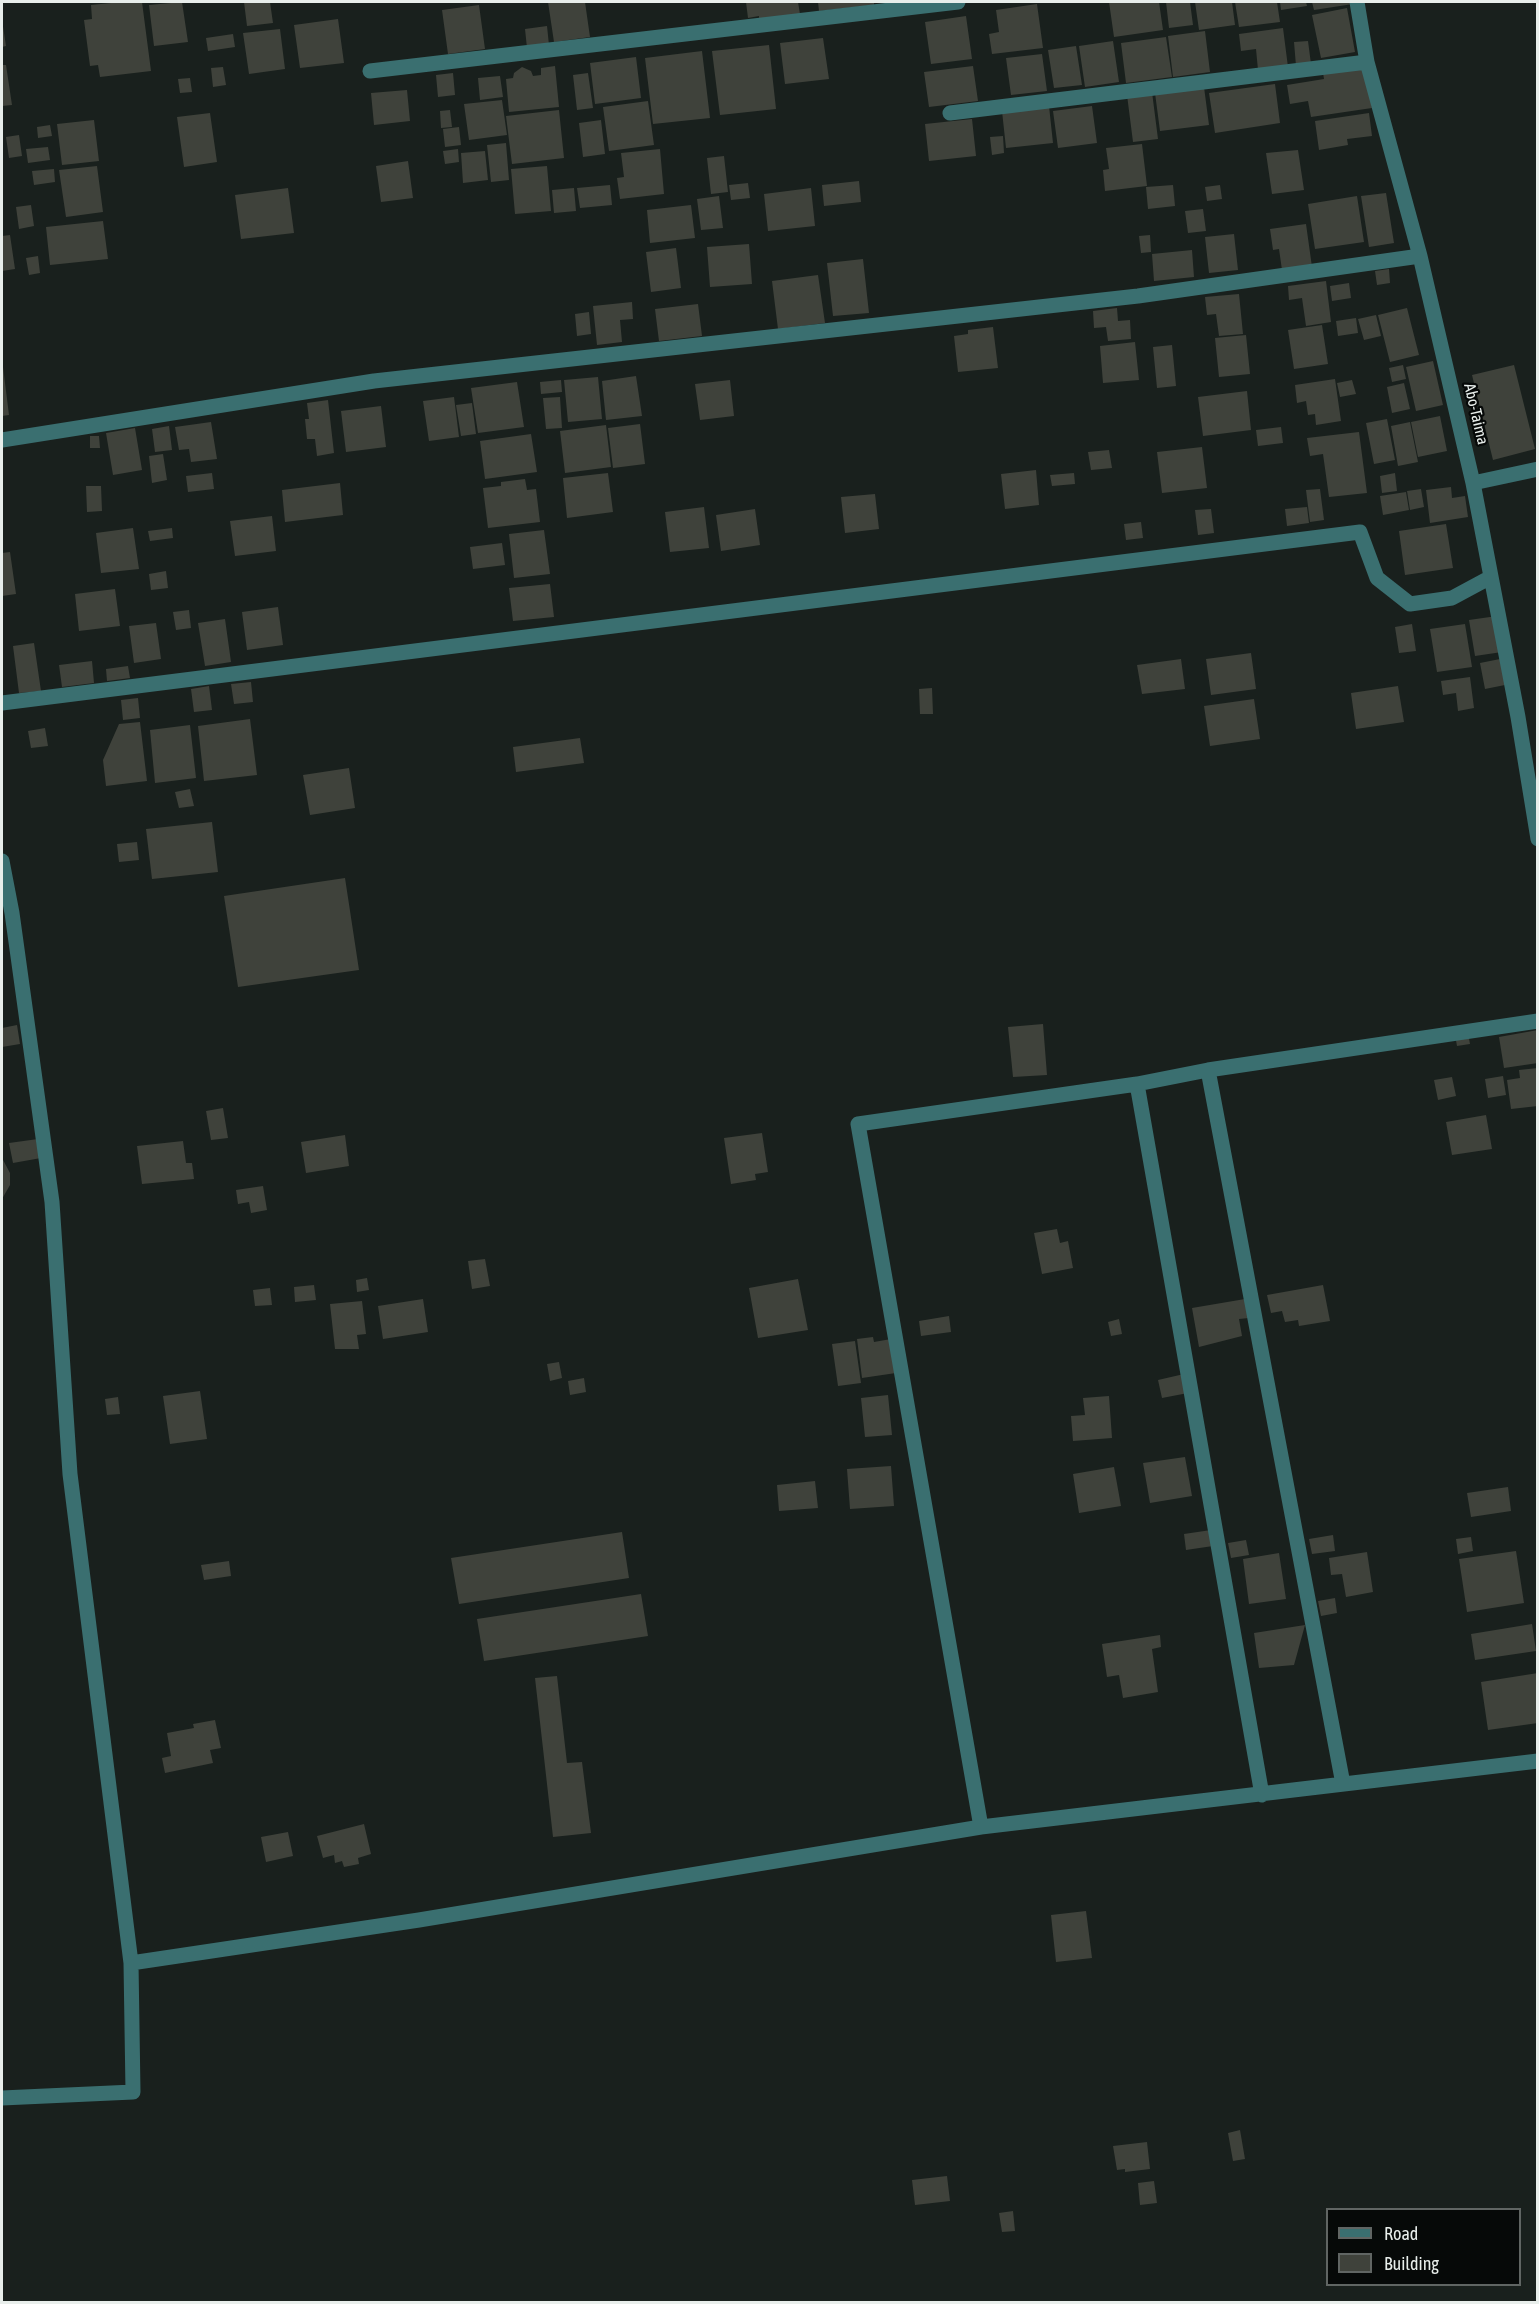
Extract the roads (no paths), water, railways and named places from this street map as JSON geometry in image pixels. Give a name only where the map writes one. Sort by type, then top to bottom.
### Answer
[{"type":"street","points":[[370,72],[958,2]]},
{"type":"street","name":"Abo-Taima","points":[[1357,2],[1367,62],[1420,256],[1473,483],[1518,717],[1538,839]]},
{"type":"street","points":[[950,113],[1367,62]]},
{"type":"street","points":[[2,440],[374,381],[1138,296],[1420,256]]},
{"type":"street","points":[[1473,483],[1538,470]]},
{"type":"street","points":[[2,703],[1360,531],[1377,578],[1410,604],[1452,598],[1491,577]]},
{"type":"street","points":[[2,861],[12,913],[52,1202],[70,1474],[130,1963],[133,2092],[2,2098]]},
{"type":"street","points":[[981,1827],[858,1124],[1137,1084],[1208,1070],[1538,1021]]},
{"type":"street","points":[[1208,1070],[1343,1784]]},
{"type":"street","points":[[1137,1084],[1262,1795]]},
{"type":"street","points":[[130,1963],[419,1920],[981,1827],[1538,1761]]}]
